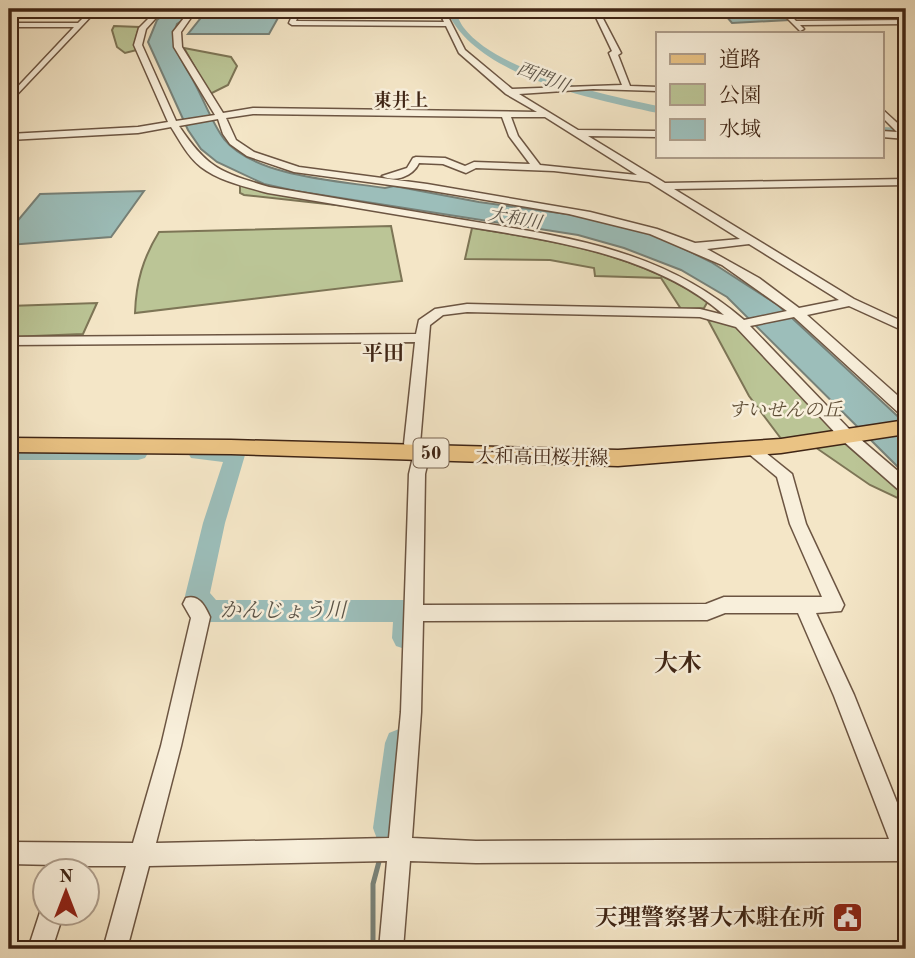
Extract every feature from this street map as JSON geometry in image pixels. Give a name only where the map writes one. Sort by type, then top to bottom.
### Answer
[{"type":"main road","name":"大和高田桜井線","points":[[9,445],[205,446],[618,458],[751,449],[906,427]]},
{"type":"street","points":[[9,101],[95,9]]},
{"type":"street","points":[[161,9],[143,28],[138,45],[174,124],[193,154],[205,166],[250,186],[400,214],[561,239],[660,270],[713,300],[743,324],[850,435],[906,487]]},
{"type":"street","points":[[194,9],[177,32],[178,47],[234,143],[269,160],[300,169],[561,209],[638,227],[694,247],[760,282],[906,411]]},
{"type":"street","points":[[298,9],[292,23],[447,24]]},
{"type":"street","points":[[441,9],[465,55],[509,92],[850,302],[906,328]]},
{"type":"street","points":[[595,9],[612,38],[617,53],[613,53],[627,89]]},
{"type":"street","points":[[780,9],[803,32]]},
{"type":"street","points":[[794,23],[906,22]]},
{"type":"street","points":[[9,25],[79,25]]},
{"type":"street","points":[[509,92],[579,88],[656,89]]},
{"type":"street","points":[[9,137],[111,133],[242,112],[330,110],[544,115]]},
{"type":"street","points":[[884,114],[904,133]]},
{"type":"street","points":[[506,115],[514,136],[538,168]]},
{"type":"street","points":[[575,133],[656,134]]},
{"type":"street","points":[[884,134],[904,133]]},
{"type":"street","points":[[357,178],[401,175],[411,170],[416,160],[445,161],[466,170],[474,165],[538,168],[657,183],[906,182]]},
{"type":"street","points":[[694,247],[749,241]]},
{"type":"street","points":[[391,949],[411,723],[419,453],[412,444],[424,323],[439,312],[467,308],[700,313],[710,310],[713,300]]},
{"type":"street","points":[[700,313],[706,317],[743,324],[850,302]]},
{"type":"street","points":[[9,341],[422,338]]},
{"type":"street","points":[[414,613],[707,612],[724,605],[835,605],[798,524],[784,474],[751,449]]},
{"type":"street","points":[[115,949],[171,746],[201,617],[192,604]]},
{"type":"street","points":[[102,858],[398,849],[476,852],[906,850],[845,695],[803,604]]},
{"type":"street","points":[[9,853],[32,856]]},
{"type":"street","points":[[40,949],[47,926]]},
{"type":"green space","points":[[114,26],[139,27],[137,50],[125,53],[117,47],[112,30]]},
{"type":"green space","points":[[184,48],[231,57],[237,66],[228,85],[210,94]]},
{"type":"green space","points":[[240,184],[345,206],[244,195],[240,193]]},
{"type":"green space","points":[[391,226],[402,281],[135,313],[141,271],[159,232]]},
{"type":"green space","points":[[472,228],[594,251],[651,271],[708,301],[704,308],[681,309],[661,278],[595,276],[594,268],[550,260],[465,259]]},
{"type":"green space","points":[[97,303],[83,334],[9,337],[9,306]]},
{"type":"green space","name":"すいせんの丘","points":[[708,320],[732,323],[836,431],[782,440],[749,396]]},
{"type":"green space","points":[[842,441],[906,496],[906,502],[870,485],[812,445]]},
{"type":"water","name":"大和川","points":[[170,9],[190,9],[177,24],[174,40],[176,47],[220,133],[238,152],[256,162],[299,175],[385,188],[394,186],[479,202],[589,217],[658,236],[711,262],[778,305],[906,424],[906,475],[727,297],[681,270],[624,248],[578,235],[264,184],[217,162],[201,149],[188,130],[148,42],[157,20]]},
{"type":"water","points":[[208,9],[283,9],[269,34],[188,34]]},
{"type":"water","points":[[720,9],[777,9],[788,20],[732,23]]},
{"type":"water","points":[[144,191],[111,237],[9,245],[9,231],[40,194]]},
{"type":"waterway","name":"西門川","points":[[450,9],[460,29],[480,47],[507,63],[573,89],[656,110]]},
{"type":"waterway","name":"西門川","points":[[884,131],[906,132]]},
{"type":"waterway","name":"かんじょう川","points":[[9,453],[138,453]]},
{"type":"waterway","name":"かんじょう川","points":[[198,453],[235,455],[214,523],[197,596],[210,611],[406,611],[405,638]]},
{"type":"waterway","name":"かんじょう川","points":[[388,828],[399,743]]},
{"type":"waterway","name":"かんじょう川","points":[[385,840],[388,828]]},
{"type":"waterway","name":"かんじょう川","points":[[373,949],[373,884],[380,858]]},
{"type":"place","name":"天理警察署大木駐在所","points":[[848,917]]},
{"type":"district","name":"東井上","points":[[401,100]]},
{"type":"district","name":"平田","points":[[383,353]]},
{"type":"district","name":"大木","points":[[678,663]]}]
